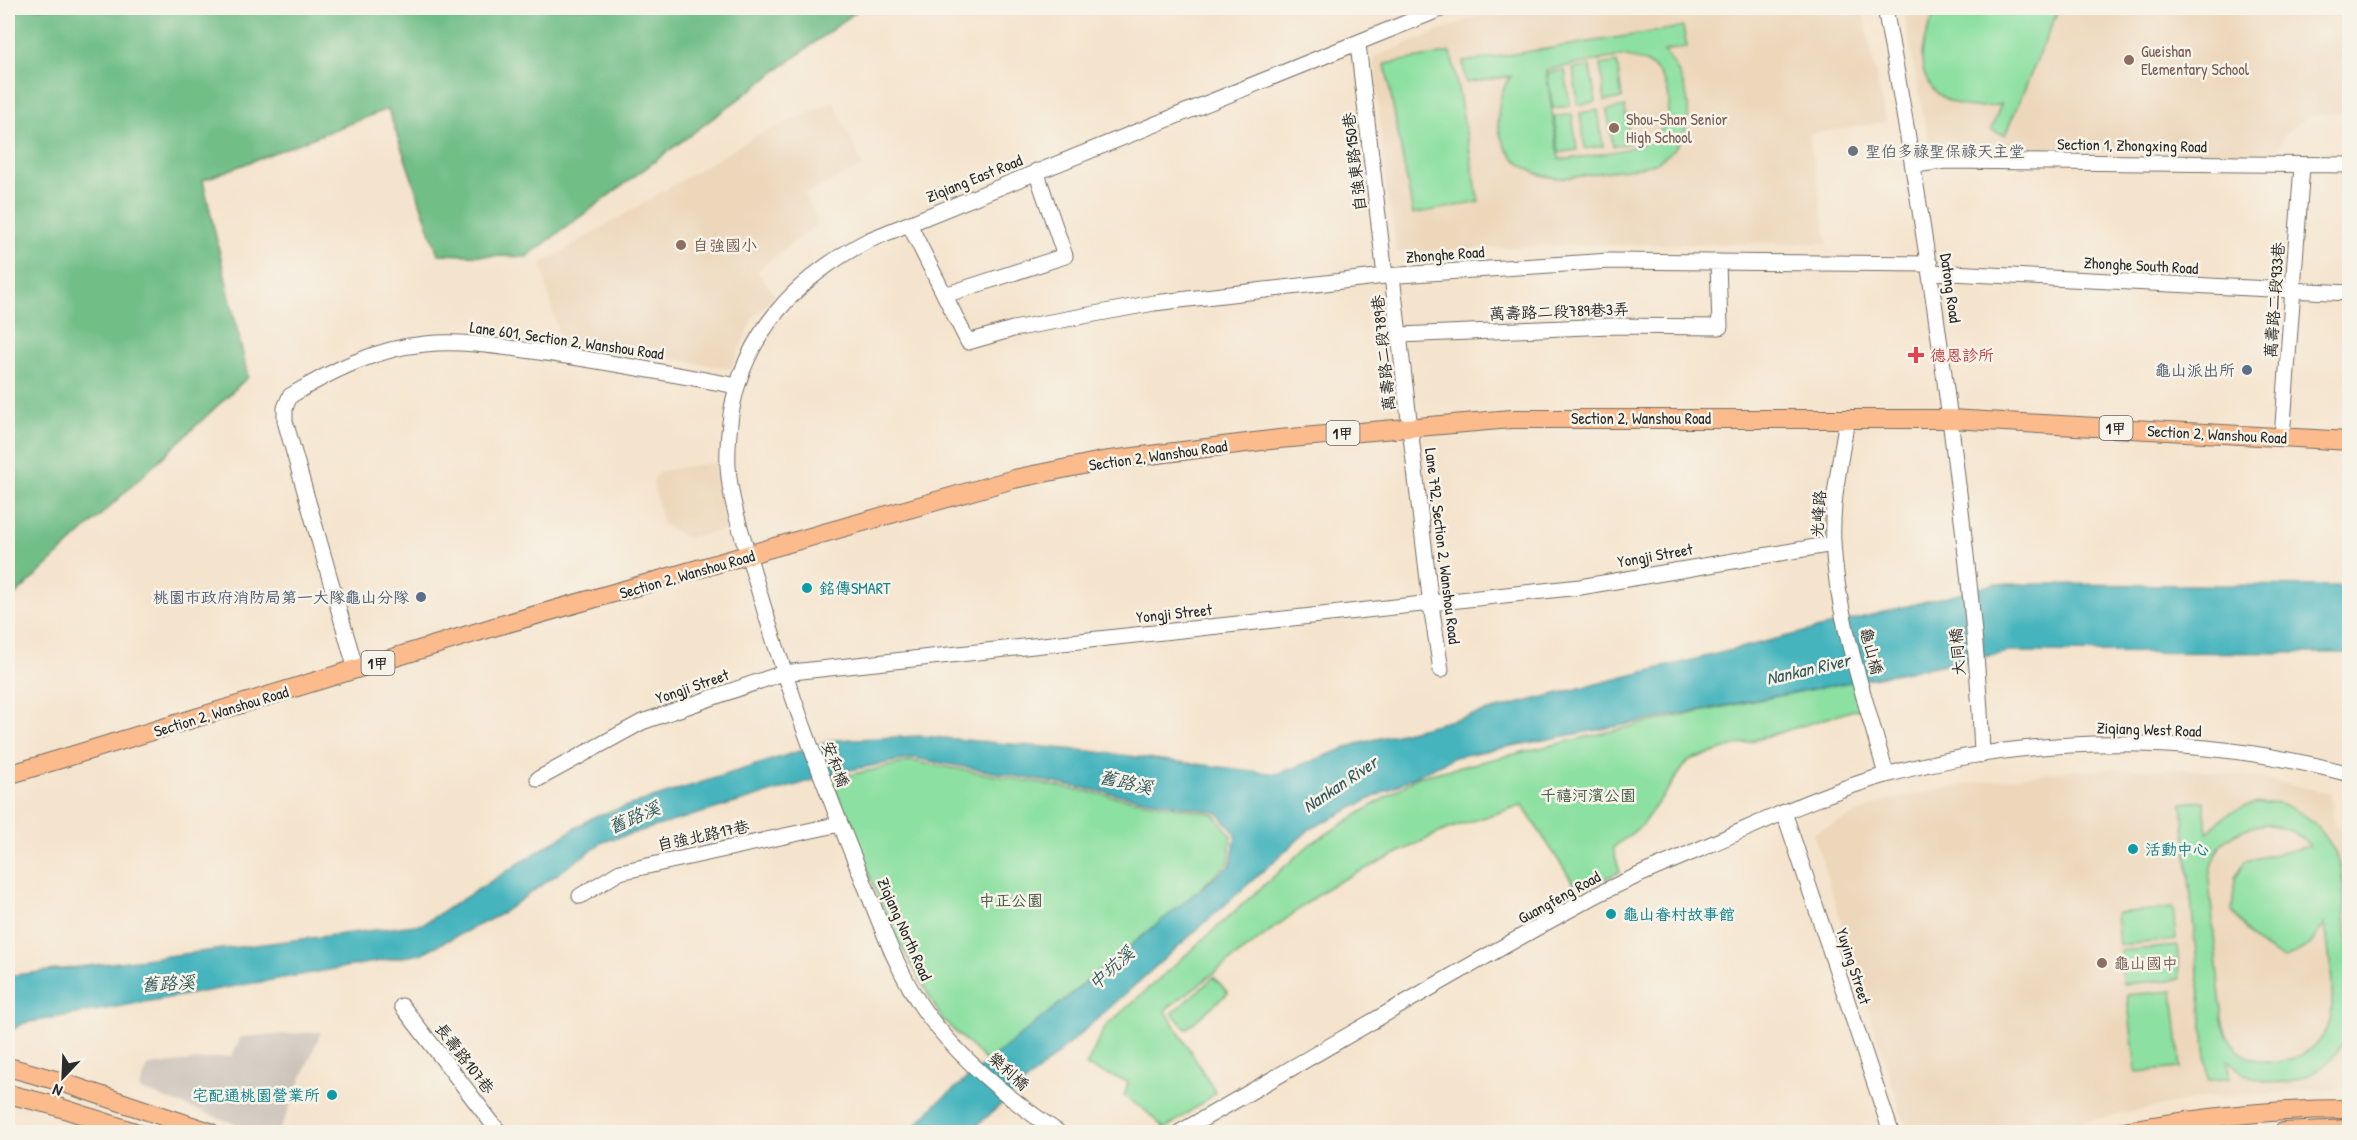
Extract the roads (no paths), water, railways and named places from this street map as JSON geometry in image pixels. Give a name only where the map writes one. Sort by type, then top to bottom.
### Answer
[{"type":"main road","name":"Section 2, Wanshou Road","points":[[8,775],[494,627],[1014,479],[1091,463],[1279,439],[1511,419],[1950,419],[2349,441]]},
{"type":"main road","points":[[8,1067],[55,1080],[210,1132]]},
{"type":"main road","points":[[8,1094],[52,1105],[135,1132]]},
{"type":"main road","points":[[2118,1132],[2184,1120],[2282,1109],[2349,1109]]},
{"type":"main road","points":[[2283,1132],[2349,1129]]},
{"type":"street","name":"Ziqiang East Road","points":[[749,556],[736,516],[727,464],[731,414],[737,386],[751,349],[787,298],[840,255],[1036,171],[1358,44],[1443,8]]},
{"type":"street","name":"Datong Road","points":[[1885,8],[1914,165],[1930,268],[1969,576]]},
{"type":"street","name":"自強東路150巷","points":[[1358,44],[1389,276]]},
{"type":"street","name":"Section 1, Zhongxing Road","points":[[1914,165],[1946,161],[2349,165]]},
{"type":"street","name":"萬壽路二段933巷","points":[[2282,438],[2302,166]]},
{"type":"street","points":[[909,224],[945,295],[1065,256],[1036,171]]},
{"type":"street","name":"Zhonghe Road","points":[[945,295],[968,342],[1013,329],[1154,303],[1389,276],[1609,261],[1930,268]]},
{"type":"street","name":"萬壽路二段789巷3弄","points":[[1400,335],[1610,326],[1720,327],[1718,262]]},
{"type":"street","name":"Zhonghe South Road","points":[[1930,268],[2349,293]]},
{"type":"street","name":"萬壽路二段789巷","points":[[1389,276],[1400,335],[1409,426]]},
{"type":"street","name":"Lane 601, Section 2, Wanshou Road","points":[[356,670],[285,422],[285,408],[290,396],[343,368],[386,351],[424,344],[452,343],[578,357],[737,386]]},
{"type":"street","name":"光峰路","points":[[1843,612],[1833,544],[1833,520],[1847,418]]},
{"type":"street","name":"Lane 792, Section 2, Wanshou Road","points":[[1409,426],[1441,670]]},
{"type":"street","name":"Yongji Street","points":[[538,779],[642,722],[783,673],[1431,605],[1580,587],[1833,544]]},
{"type":"street","points":[[749,556],[783,673]]},
{"type":"street","name":"大同橋","points":[[1969,576],[1982,755]]},
{"type":"street","name":"龜山橋","points":[[1843,612],[1886,775]]},
{"type":"street","name":"安和橋","points":[[783,673],[831,803]]},
{"type":"street","name":"Ziqiang West Road","points":[[1982,755],[2048,747],[2164,744],[2274,758],[2349,774]]},
{"type":"street","name":"Guangfeng Road","points":[[1180,1132],[1596,896],[1784,812],[1886,775],[1982,755]]},
{"type":"street","name":"Ziqiang North Road","points":[[831,803],[898,963],[918,1000],[940,1030],[967,1058]]},
{"type":"street","name":"Yuying Street","points":[[1784,812],[1891,1132]]},
{"type":"street","name":"自強北路17巷","points":[[580,896],[620,872],[840,824]]},
{"type":"street","name":"長壽路107巷","points":[[402,1006],[499,1132]]},
{"type":"street","name":"樂利橋","points":[[967,1058],[1027,1112],[1058,1132]]},
{"type":"water","points":[[1995,584],[2349,586],[2349,653],[2009,652],[1454,757],[1310,829],[970,1132],[909,1132],[937,1103],[1231,864],[1236,834],[1217,812],[914,758],[844,771],[603,842],[499,915],[420,954],[24,1023],[8,1032],[8,976],[423,924],[593,817],[834,740],[921,736],[1089,751],[1277,774],[1357,744]]},
{"type":"place","name":"Gueishan Elementary School","points":[[2129,60]]},
{"type":"place","name":"Shou-Shan Senior High School","points":[[1614,128]]},
{"type":"place","name":"聖伯多祿聖保祿天主堂","points":[[1853,151]]},
{"type":"place","name":"自強國小","points":[[681,245]]},
{"type":"place","name":"德恩診所","points":[[1916,355]]},
{"type":"place","name":"龜山派出所","points":[[2247,370]]},
{"type":"place","name":"銘傳SMART","points":[[807,588]]},
{"type":"place","name":"桃園市政府消防局第一大隊龜山分隊","points":[[421,597]]},
{"type":"place","name":"活動中心","points":[[2133,849]]},
{"type":"place","name":"龜山眷村故事館","points":[[1611,914]]},
{"type":"place","name":"龜山國中","points":[[2102,963]]},
{"type":"place","name":"宅配通桃園營業所","points":[[332,1095]]},
{"type":"water label","name":"Nankan River","points":[[1808,669]]},
{"type":"water label","name":"舊路溪","points":[[1126,782]]},
{"type":"water label","name":"Nankan River","points":[[1340,784]]},
{"type":"water label","name":"舊路溪","points":[[634,817]]},
{"type":"water label","name":"中坑溪","points":[[1111,968]]},
{"type":"water label","name":"舊路溪","points":[[168,983]]},
{"type":"park label","name":"千禧河濱公園","points":[[1588,795]]},
{"type":"park label","name":"中正公園","points":[[1011,900]]}]
